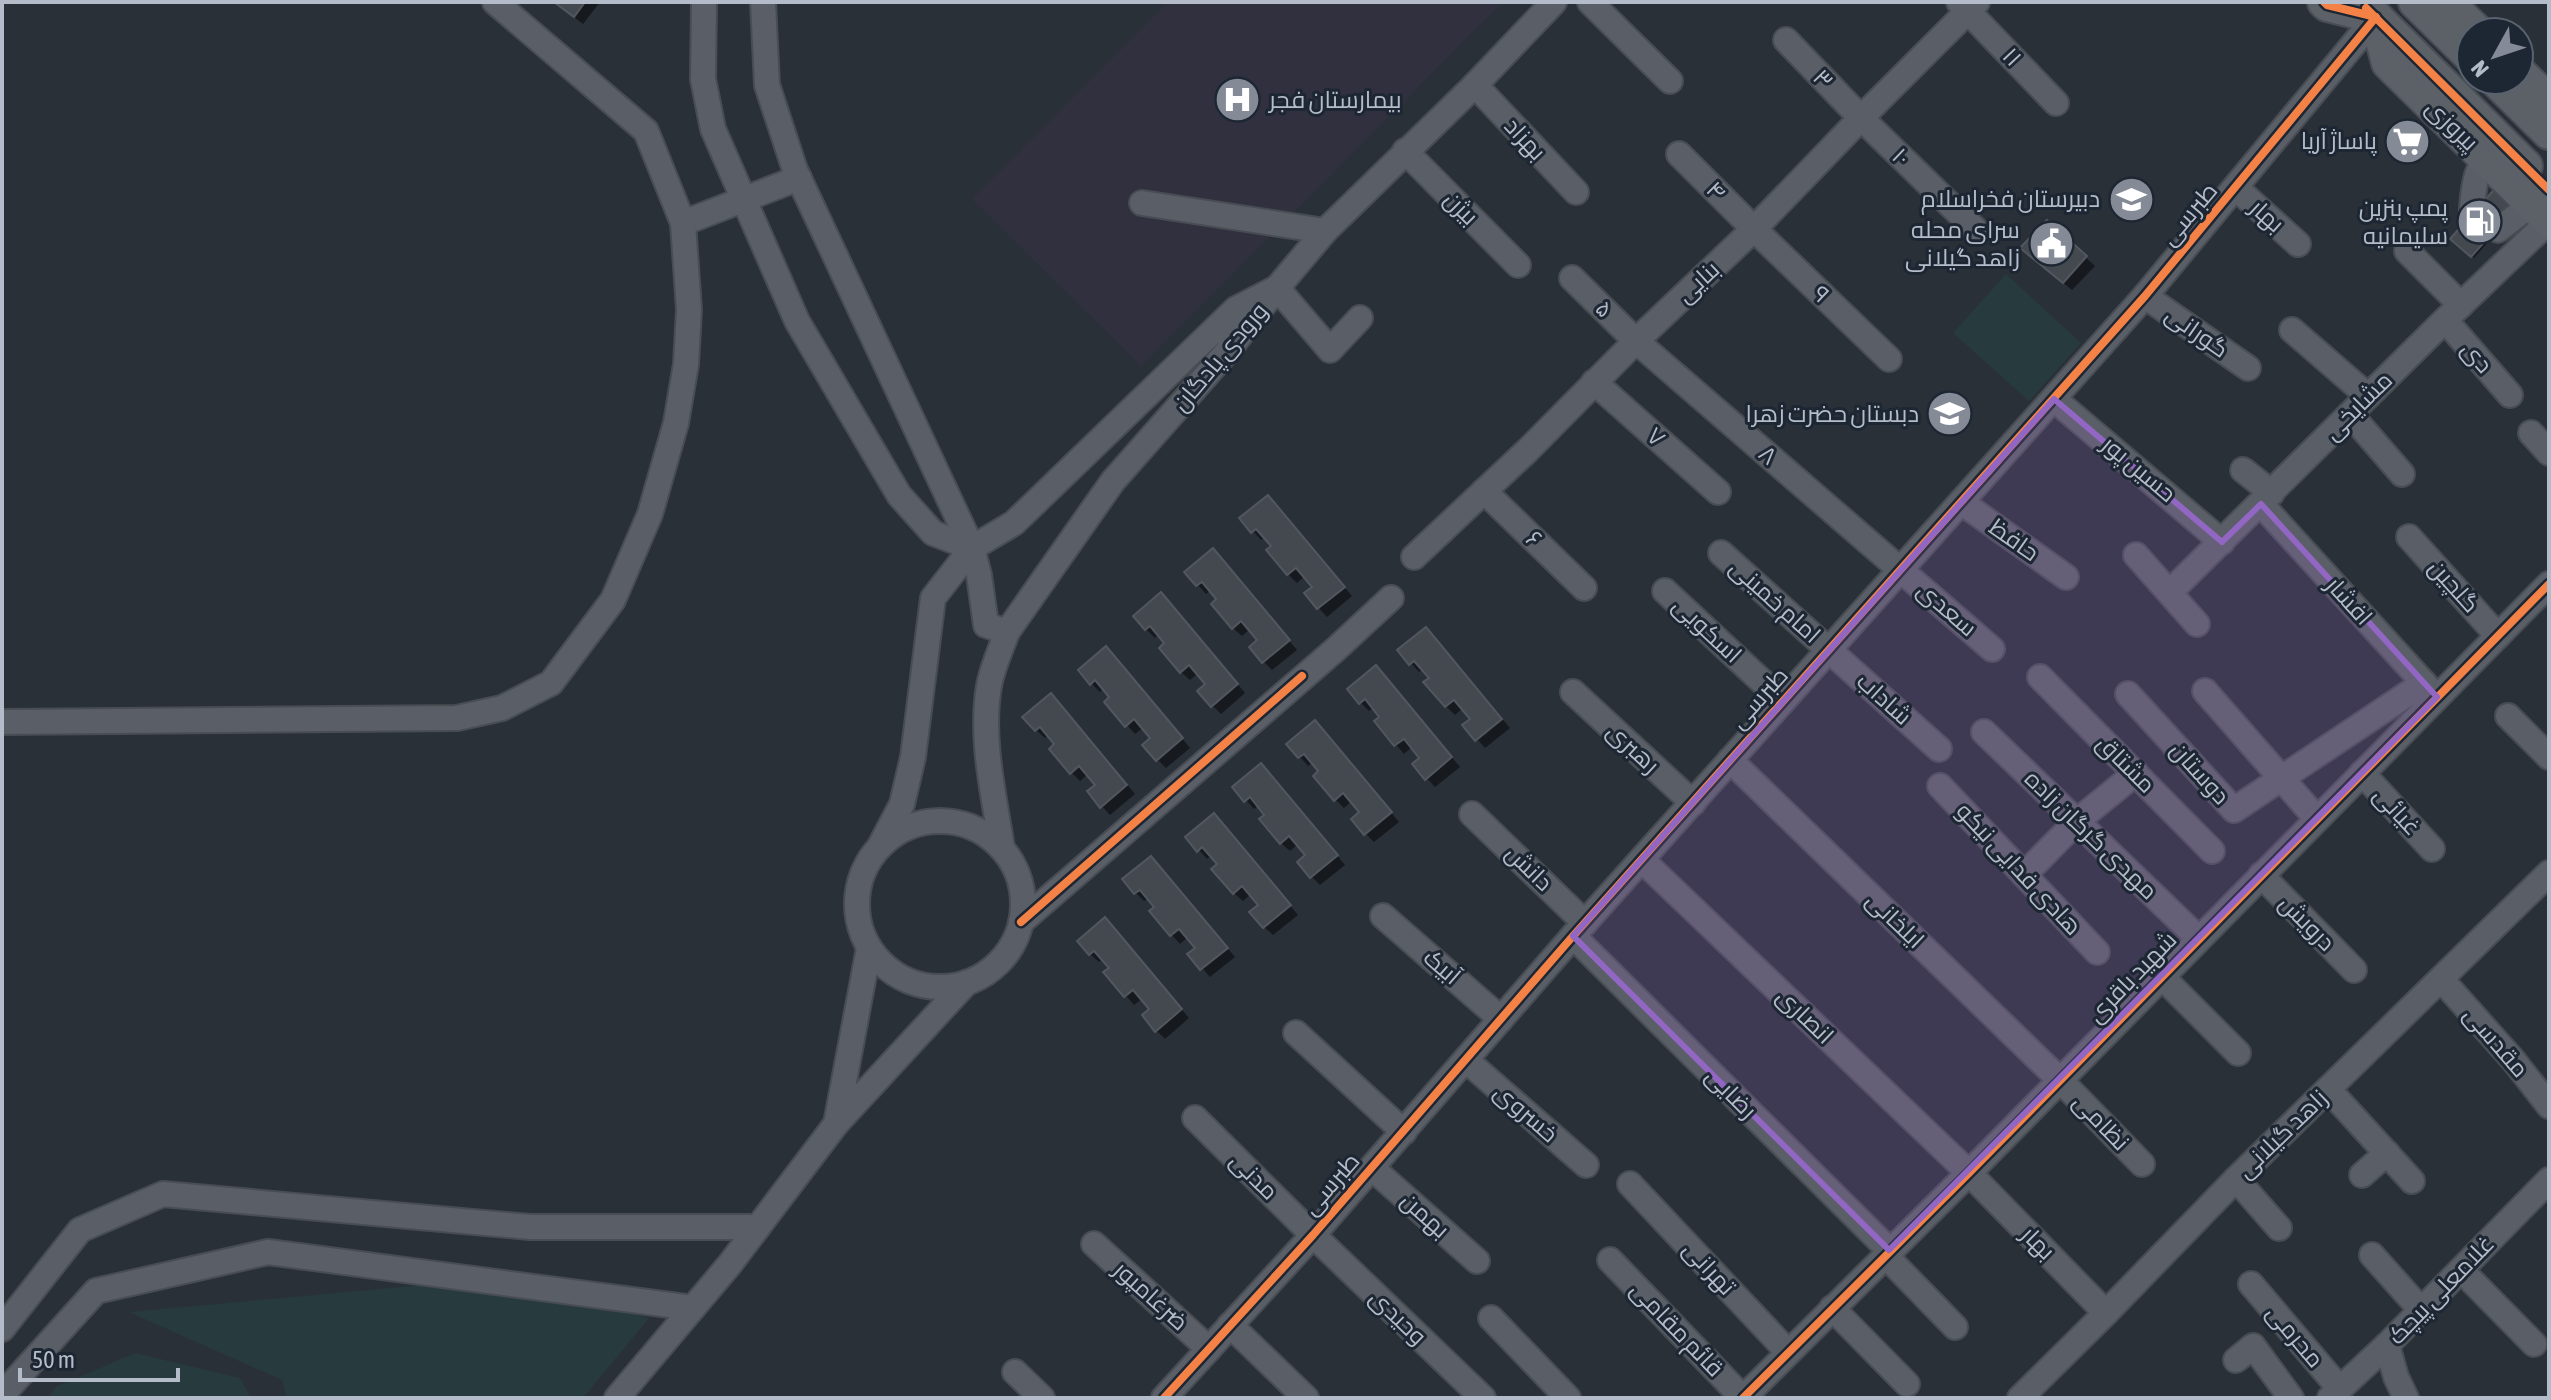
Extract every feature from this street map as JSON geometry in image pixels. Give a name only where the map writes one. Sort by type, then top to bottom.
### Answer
[{"type":"main road","points":[[2324,2],[2327,5],[2368,10]]},
{"type":"main road","points":[[2415,2],[2455,41]]},
{"type":"main road","points":[[2447,2],[2461,16]]},
{"type":"main road","name":"پیروزی","points":[[2368,10],[2545,209]]},
{"type":"main road","points":[[2511,96],[2549,133]]},
{"type":"street","points":[[2,722],[457,718],[502,708],[551,683],[613,600],[650,514],[676,423],[686,364],[689,310],[683,223],[646,131],[495,2]]},
{"type":"street","points":[[704,2],[703,79],[713,129],[797,321],[899,495],[933,533],[972,548]]},
{"type":"street","points":[[763,2],[767,85],[799,178],[972,548],[986,625],[1007,632]]},
{"type":"street","points":[[1360,318],[1330,350],[1277,288],[1325,231],[1475,85],[1554,2]]},
{"type":"street","points":[[1590,2],[1670,81]]},
{"type":"street","name":"۱۱","points":[[1968,5],[2056,103]]},
{"type":"street","name":"بنایی","points":[[1414,557],[1754,229],[1968,5]]},
{"type":"street","name":"طبرسی","points":[[1164,1398],[1313,1235],[1579,930],[2145,296],[2236,188],[2368,10]]},
{"type":"street","name":"۳","points":[[1786,40],[1861,118]]},
{"type":"street","name":"بهزاد","points":[[1475,85],[1576,192]]},
{"type":"street","name":"۱۰","points":[[1861,118],[1975,229]]},
{"type":"street","points":[[2493,149],[2474,181],[2472,209],[2498,230],[2545,209]]},
{"type":"street","name":"بیژن","points":[[1405,151],[1518,265]]},
{"type":"street","name":"۴","points":[[1679,154],[1754,229]]},
{"type":"street","points":[[683,223],[799,178]]},
{"type":"street","name":"بهار","points":[[2236,188],[2298,244]]},
{"type":"street","points":[[1142,203],[1325,231]]},
{"type":"street","name":"مشایخی","points":[[2170,592],[2453,313],[2545,209]]},
{"type":"street","name":"۹","points":[[1754,229],[1889,359]]},
{"type":"street","name":"دی","points":[[2407,251],[2510,395]]},
{"type":"street","name":"۵","points":[[1572,278],[1636,341]]},
{"type":"street","name":"ورودی پادگان","points":[[972,548],[1014,523],[1236,309],[1277,288]]},
{"type":"street","name":"ورودی پادگان","points":[[1002,848],[989,768],[987,726],[989,685],[1007,632],[1113,481],[1226,353],[1277,288]]},
{"type":"street","name":"گورانی","points":[[2145,296],[2248,368]]},
{"type":"street","points":[[2292,330],[2368,396]]},
{"type":"street","name":"۸","points":[[1636,341],[1901,569]]},
{"type":"street","name":"۷","points":[[1594,382],[1718,492]]},
{"type":"street","name":"حسین پور","points":[[2054,399],[2222,542]]},
{"type":"street","points":[[2350,414],[2402,474]]},
{"type":"street","points":[[2531,433],[2549,453]]},
{"type":"street","name":"افشار","points":[[2243,470],[2431,690]]},
{"type":"street","name":"۶","points":[[1484,491],[1584,588]]},
{"type":"street","name":"حافظ","points":[[1961,502],[2066,577]]},
{"type":"street","name":"گلچین","points":[[2409,537],[2498,636]]},
{"type":"street","points":[[880,846],[902,830],[927,821],[955,822],[980,831],[1002,848],[1016,870],[1023,896],[1021,922],[1010,949],[991,970],[966,983],[938,987],[911,982],[887,968],[869,948],[859,922],[857,895],[864,868],[880,846],[902,804],[913,757],[933,598],[972,548]]},
{"type":"street","name":"امام خمینی","points":[[1721,553],[1829,650]]},
{"type":"street","points":[[2136,555],[2197,624]]},
{"type":"street","name":"سعدی","points":[[1901,569],[1992,649]]},
{"type":"street","name":"شهید باقری","points":[[1743,1398],[2362,773],[2431,690],[2498,636],[2547,589]]},
{"type":"street","name":"اسکویی","points":[[1665,591],[1783,701]]},
{"type":"street","points":[[1021,922],[1391,598]]},
{"type":"street","name":"شاداب","points":[[1829,650],[1939,749]]},
{"type":"street","name":"مشتاق","points":[[2040,677],[2212,851]]},
{"type":"street","name":"دوستان","points":[[2128,694],[2234,810],[2280,778],[2431,690]]},
{"type":"street","points":[[2205,691],[2317,819]]},
{"type":"street","name":"رهبری","points":[[1573,692],[1693,803]]},
{"type":"street","points":[[2508,716],[2544,741]]},
{"type":"street","name":"مهدی گرگان زاده","points":[[1984,732],[2198,938]]},
{"type":"street","name":"ایلخانی","points":[[1730,760],[2060,1080]]},
{"type":"street","points":[[2024,875],[2077,821],[2136,773]]},
{"type":"street","name":"غیائی","points":[[2362,773],[2432,849]]},
{"type":"street","name":"هادی فدایی نیکو","points":[[1940,786],[2097,952]]},
{"type":"street","name":"دانش","points":[[1472,814],[1579,930]]},
{"type":"street","name":"انصاری","points":[[1642,860],[1969,1173]]},
{"type":"street","name":"درویش","points":[[2261,875],[2354,970]]},
{"type":"street","name":"زاهد گیلانی","points":[[2020,1398],[2328,1089],[2441,979],[2545,885]]},
{"type":"street","name":"آبیک","points":[[1383,916],[1501,1019]]},
{"type":"street","name":"رضایی","points":[[1579,930],[1955,1327]]},
{"type":"street","points":[[836,1124],[869,948]]},
{"type":"street","points":[[2161,976],[2238,1053]]},
{"type":"street","name":"مقدسی","points":[[2441,979],[2514,1061],[2549,1106]]},
{"type":"street","points":[[617,1398],[758,1227],[836,1124],[966,983]]},
{"type":"street","points":[[1296,1033],[1404,1132]]},
{"type":"street","name":"خسروی","points":[[1467,1061],[1586,1165]]},
{"type":"street","name":"نظامی","points":[[2060,1080],[2142,1164]]},
{"type":"street","points":[[2328,1089],[2412,1181]]},
{"type":"street","name":"مدنی","points":[[1195,1118],[1313,1235]]},
{"type":"street","points":[[2362,1175],[2387,1153]]},
{"type":"street","name":"بهمن","points":[[1372,1168],[1477,1261]]},
{"type":"street","name":"بهار","points":[[1969,1173],[2106,1313]]},
{"type":"street","points":[[2236,1179],[2279,1228]]},
{"type":"street","name":"تهرانی","points":[[1630,1184],[1788,1352]]},
{"type":"street","name":"غلامعلی پیچک","points":[[2335,1393],[2422,1311],[2548,1184]]},
{"type":"street","points":[[2,1329],[80,1230],[163,1194],[530,1227],[758,1227]]},
{"type":"street","name":"وحیدی","points":[[1313,1235],[1483,1398]]},
{"type":"street","name":"ضرغامپور","points":[[1094,1244],[1209,1349]]},
{"type":"street","points":[[2,1395],[96,1291],[268,1252],[693,1308]]},
{"type":"street","points":[[2372,1255],[2422,1311]]},
{"type":"street","name":"قائم مقامی","points":[[1610,1260],[1743,1398]]},
{"type":"street","points":[[2461,1270],[2534,1344]]},
{"type":"street","name":"محرمی","points":[[2251,1284],[2335,1393]]},
{"type":"street","points":[[1832,1308],[1907,1384]]},
{"type":"street","points":[[1491,1318],[1568,1398]]},
{"type":"street","points":[[1230,1325],[1306,1398]]},
{"type":"street","points":[[2387,1345],[2406,1398]]},
{"type":"street","points":[[2236,1360],[2253,1346],[2291,1398]]},
{"type":"street","points":[[1015,1372],[1042,1398]]},
{"type":"highlighted area","points":[[2054,399],[2222,542],[2261,504],[2437,697],[1889,1250],[1573,936]]},
{"type":"shaded area","name":"بیمارستان فجر","points":[[1168,2],[1503,2],[1141,366],[972,199]]},
{"type":"green space","points":[[2006,274],[2081,343],[2029,401],[1953,333]]},
{"type":"green space","points":[[501,1278],[649,1318],[583,1398],[287,1398],[282,1380],[129,1312]]},
{"type":"green space","points":[[135,1353],[240,1378],[251,1398],[48,1398],[56,1387]]},
{"type":"building","points":[[554,2],[585,2],[574,17]]},
{"type":"building","points":[[2501,182],[2522,200],[2471,257],[2450,239]]},
{"type":"building","points":[[2047,220],[2087,256],[2063,283],[2020,248]]},
{"type":"building","points":[[1268,495],[1345,587],[1317,609],[1304,593],[1312,587],[1296,568],[1287,575],[1266,550],[1271,546],[1256,529],[1251,533],[1239,518]]},
{"type":"building","points":[[1213,548],[1290,640],[1262,663],[1249,647],[1257,640],[1241,621],[1232,629],[1211,604],[1216,599],[1202,582],[1196,586],[1184,572]]},
{"type":"building","points":[[1161,592],[1238,684],[1211,707],[1197,691],[1205,684],[1189,665],[1180,673],[1159,648],[1164,643],[1150,626],[1145,630],[1133,616]]},
{"type":"building","points":[[1426,627],[1502,719],[1475,741],[1462,725],[1470,719],[1454,700],[1445,707],[1423,682],[1429,678],[1414,661],[1409,665],[1397,650]]},
{"type":"building","points":[[1106,646],[1183,738],[1156,761],[1142,745],[1150,738],[1134,719],[1125,727],[1104,702],[1109,697],[1095,680],[1090,685],[1078,670]]},
{"type":"building","points":[[1376,665],[1452,757],[1425,780],[1412,764],[1419,758],[1404,739],[1394,746],[1374,721],[1379,717],[1365,699],[1359,704],[1347,689]]},
{"type":"building","points":[[1051,693],[1127,785],[1100,808],[1087,791],[1095,785],[1079,766],[1070,774],[1049,749],[1054,744],[1040,727],[1035,731],[1022,717]]},
{"type":"building","points":[[1315,720],[1392,812],[1364,835],[1351,819],[1359,812],[1343,793],[1334,801],[1313,776],[1318,771],[1304,754],[1298,758],[1286,744]]},
{"type":"building","points":[[1261,763],[1338,855],[1310,878],[1297,862],[1305,855],[1289,836],[1280,844],[1259,819],[1264,815],[1250,797],[1244,802],[1232,787]]},
{"type":"building","points":[[1214,813],[1291,905],[1263,928],[1249,912],[1258,905],[1242,886],[1233,894],[1211,869],[1217,864],[1202,847],[1197,852],[1185,837]]},
{"type":"building","points":[[1151,856],[1228,948],[1200,970],[1187,954],[1195,948],[1179,929],[1170,936],[1149,911],[1154,907],[1140,890],[1134,894],[1122,879]]},
{"type":"building","points":[[1105,917],[1182,1009],[1155,1032],[1142,1015],[1149,1009],[1133,990],[1124,997],[1103,972],[1109,968],[1094,951],[1089,955],[1077,941]]},
{"type":"cycle path","points":[[1164,1398],[1313,1235],[1573,936],[2145,296],[2376,17],[2324,2]]},
{"type":"cycle path","points":[[2366,8],[2549,190]]},
{"type":"cycle path","points":[[1743,1398],[2549,584]]},
{"type":"cycle path","points":[[1021,922],[1302,676]]},
{"type":"place","name":"بیمارستان فجر","points":[[1238,100]]},
{"type":"place","name":"پاساژ آریا","points":[[2408,141]]},
{"type":"place","name":"دبیرستان فخراسلام","points":[[2131,199]]},
{"type":"place","name":"پمپ بنزین سلیمانیه","points":[[2479,222]]},
{"type":"place","name":"سرای محله زاهد گیلانی","points":[[2051,244]]},
{"type":"place","name":"دبستان حضرت زهرا","points":[[1950,414]]}]
